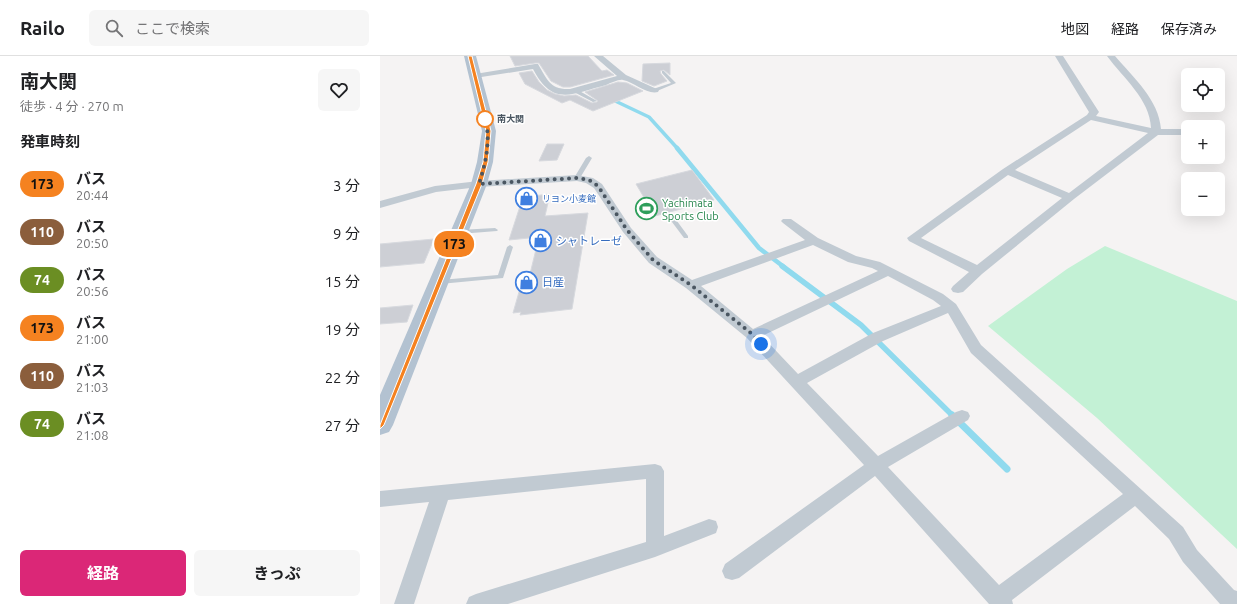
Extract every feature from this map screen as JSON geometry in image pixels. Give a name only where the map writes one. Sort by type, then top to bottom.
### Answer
[{"type":"main road","points":[[380,425],[479,184],[485,162],[489,131],[470,56]]},
{"type":"street","points":[[598,56],[623,77],[655,90]]},
{"type":"street","points":[[978,271],[913,238],[1007,171],[1090,117],[1094,112],[1059,56]]},
{"type":"street","points":[[958,289],[978,271],[1070,197],[1156,132],[1157,125],[1150,105],[1111,56]]},
{"type":"street","points":[[474,76],[535,66],[545,84],[561,92],[623,77]]},
{"type":"street","points":[[1090,117],[1156,132],[1181,132]]},
{"type":"street","points":[[1007,171],[1070,197]]},
{"type":"street","points":[[380,205],[435,189],[479,184],[577,178],[589,180],[598,186],[627,230],[653,260],[691,285],[752,334],[1001,601],[1136,495]]},
{"type":"street","points":[[787,221],[814,242],[852,259],[876,264],[938,297],[951,307],[976,349],[1176,533],[1190,556],[1228,601]]},
{"type":"street","points":[[691,285],[814,242]]},
{"type":"street","points":[[752,334],[888,271]]},
{"type":"street","points":[[797,381],[878,337],[951,307]]},
{"type":"street","points":[[732,571],[876,466],[962,416]]},
{"type":"street","points":[[380,499],[655,471],[655,548]]},
{"type":"street","points":[[404,604],[441,493]]},
{"type":"street","points":[[476,604],[655,548],[709,527]]},
{"type":"lane","points":[[655,90],[674,83],[663,72]]},
{"type":"lane","points":[[574,90],[595,101]]},
{"type":"lane","points":[[577,178],[590,158]]},
{"type":"lane","points":[[672,218],[686,237]]},
{"type":"lane","points":[[459,232],[494,230]]},
{"type":"lane","points":[[438,282],[501,276],[510,247]]},
{"type":"green space","points":[[1105,246],[1237,301],[1237,549],[1097,418],[988,326],[1067,269]]},
{"type":"building","points":[[510,56],[588,56],[602,71],[607,70],[614,75],[570,87],[563,87],[551,81],[539,63],[515,66]]},
{"type":"building","points":[[670,63],[670,75],[664,70],[660,71],[667,81],[654,86],[642,81],[643,64]]},
{"type":"building","points":[[532,71],[539,82],[547,90],[564,96],[576,95],[592,103],[598,101],[585,92],[618,82],[627,83],[643,91],[593,111],[570,100],[562,103],[525,84],[519,73]]},
{"type":"building","points":[[547,144],[564,144],[557,160],[539,161]]},
{"type":"building","points":[[692,170],[714,200],[655,216],[636,184]]},
{"type":"building","points":[[550,194],[545,216],[588,213],[572,309],[520,315],[521,312],[513,313],[523,278],[529,278],[539,237],[509,240],[523,197]]},
{"type":"building","points":[[434,239],[424,263],[380,267],[380,244]]},
{"type":"building","points":[[413,305],[407,322],[380,324],[380,308]]},
{"type":"waterway","points":[[611,99],[649,117],[678,149]]},
{"type":"waterway","points":[[677,148],[759,248],[784,267]]},
{"type":"waterway","points":[[782,266],[861,325],[953,416]]},
{"type":"waterway","points":[[952,415],[1007,469]]},
{"type":"bus line","name":"173","points":[[380,425],[479,184],[485,162],[489,131],[470,56]]},
{"type":"place","name":"南大関","points":[[485,119]]},
{"type":"place","name":"リヨン小麦館","points":[[526,199]]},
{"type":"place","name":"Yachimata Sports Club","points":[[647,209]]},
{"type":"place","name":"シャトレーゼ","points":[[541,241]]},
{"type":"place","name":"日産","points":[[527,282]]},
{"type":"route","points":[[485,119],[489,131],[485,162],[479,184],[577,178],[589,180],[598,186],[627,230],[653,260],[691,285],[752,334],[761,344]]}]
